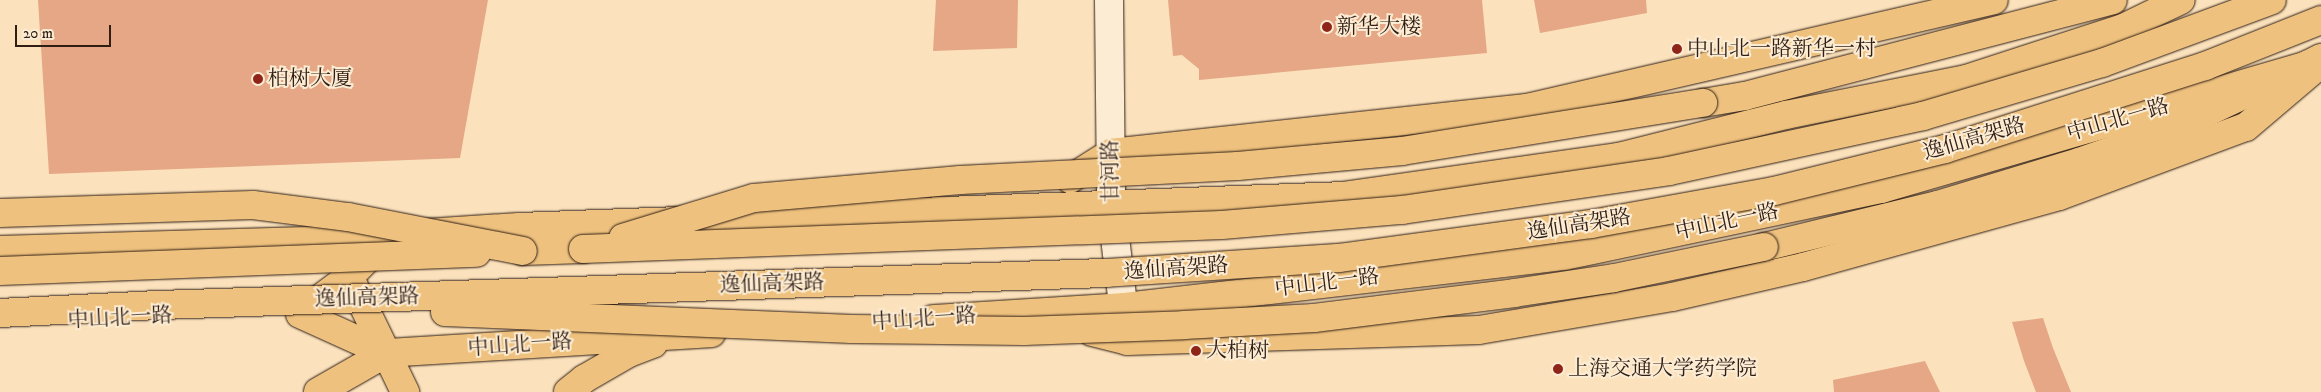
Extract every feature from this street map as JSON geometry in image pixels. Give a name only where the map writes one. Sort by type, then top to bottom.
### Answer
[{"type":"main road","points":[[1022,208],[1111,153],[1527,108],[1994,0]]},
{"type":"main road","points":[[583,249],[754,198],[960,180],[1238,166],[1392,152],[1548,130],[1703,103],[1774,88],[2113,0]]},
{"type":"main road","points":[[0,250],[307,242],[520,227],[1344,196],[1619,157],[1786,115],[1966,79],[2123,28],[2181,0]]},
{"type":"main road","name":"逸仙高架路","points":[[0,271],[1222,225],[1402,210],[1649,174],[1923,116],[2102,63],[2272,0]]},
{"type":"main road","name":"逸仙高架路","points":[[0,313],[271,301],[1106,273],[1339,258],[1581,226],[1774,191],[1945,149],[2205,66],[2321,20]]},
{"type":"main road","points":[[271,301],[546,317],[852,329],[1024,331],[1314,318],[1596,280],[1764,247],[1938,205],[2079,162],[2164,132],[2316,62]]},
{"type":"main road","points":[[1020,313],[1127,341],[1479,330],[1672,298],[1821,262],[2068,192],[2246,127],[2316,62]]},
{"type":"main road","name":"中山北一路","points":[[318,392],[386,353],[1124,307],[1565,256],[1881,189],[2316,62]]},
{"type":"main road","points":[[0,213],[253,205],[348,217],[523,251]]},
{"type":"main road","points":[[386,353],[300,314],[349,277],[390,236]]},
{"type":"main road","points":[[307,242],[349,277],[405,392]]},
{"type":"main road","name":"中山北一路","points":[[0,324],[174,315],[300,314]]},
{"type":"main road","points":[[568,392],[584,379],[629,353],[676,335]]},
{"type":"street","name":"甘河路","points":[[1109,0],[1111,204],[1127,341]]},
{"type":"building","name":"柏树大厦","points":[[38,0],[488,0],[460,158],[49,174]]},
{"type":"building","points":[[936,0],[1018,0],[1017,48],[933,51]]},
{"type":"building","name":"新华大楼","points":[[1168,0],[1482,0],[1487,53],[1199,80],[1199,69],[1182,55],[1173,56]]},
{"type":"building","points":[[1534,0],[1646,0],[1647,13],[1540,33]]},
{"type":"building","points":[[2043,318],[2071,392],[2036,392],[2024,361],[2012,322]]},
{"type":"building","points":[[1925,361],[1940,392],[1834,392],[1833,380]]},
{"type":"place","name":"新华大楼","points":[[1327,27]]},
{"type":"place","name":"中山北一路新华一村","points":[[1677,49]]},
{"type":"place","name":"柏树大厦","points":[[258,79]]},
{"type":"place","name":"大柏树","points":[[1196,351]]},
{"type":"place","name":"上海交通大学药学院","points":[[1558,369]]}]
